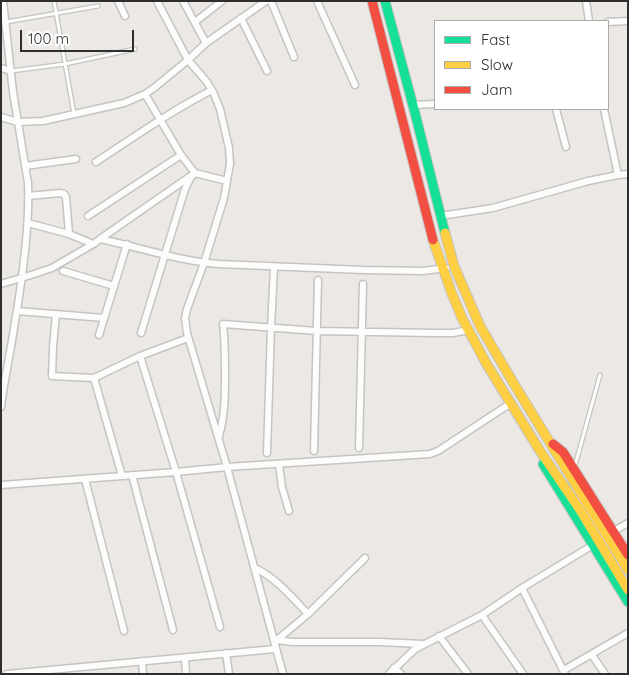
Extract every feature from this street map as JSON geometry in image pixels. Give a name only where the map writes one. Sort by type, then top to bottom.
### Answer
[{"type":"main road","points":[[372,1],[430,231],[452,294],[468,330],[511,403],[540,451],[580,510],[628,590]]},
{"type":"main road","points":[[385,1],[454,266],[472,309],[480,326],[550,442],[614,531],[628,554]]},
{"type":"main road","points":[[540,451],[543,464],[628,602]]},
{"type":"main road","points":[[570,469],[628,570]]},
{"type":"street","points":[[1,408],[3,381],[17,311],[28,223],[25,166],[13,92],[4,21],[4,1]]},
{"type":"street","points":[[118,1],[125,16]]},
{"type":"street","points":[[157,1],[188,60],[214,94],[220,109],[229,148],[230,164],[219,214],[185,318],[185,325],[227,467],[283,674]]},
{"type":"street","points":[[183,1],[206,43]]},
{"type":"street","points":[[195,22],[222,1]]},
{"type":"street","points":[[1,117],[18,122],[43,121],[124,103],[145,94],[206,43],[266,1]]},
{"type":"street","points":[[271,1],[294,57]]},
{"type":"street","points":[[318,1],[355,85]]},
{"type":"street","points":[[586,1],[589,20]]},
{"type":"street","points":[[242,18],[267,71]]},
{"type":"street","points":[[609,22],[628,21]]},
{"type":"street","points":[[1,68],[11,71]]},
{"type":"street","points":[[96,162],[193,99],[212,90]]},
{"type":"street","points":[[145,94],[180,155],[195,173],[227,181]]},
{"type":"street","points":[[412,105],[434,104]]},
{"type":"street","points":[[556,110],[566,147]]},
{"type":"street","points":[[604,110],[618,175]]},
{"type":"street","points":[[88,216],[180,155]]},
{"type":"street","points":[[25,166],[76,159]]},
{"type":"street","points":[[1,284],[52,268],[93,244],[195,173]]},
{"type":"street","points":[[142,334],[185,189],[190,178],[195,173]]},
{"type":"street","points":[[440,216],[493,208],[588,181],[628,174]]},
{"type":"street","points":[[28,196],[64,194],[66,197],[69,234]]},
{"type":"street","points":[[28,223],[69,234],[93,244]]},
{"type":"street","points":[[100,239],[204,263],[423,271],[454,266]]},
{"type":"street","points":[[99,335],[127,244]]},
{"type":"street","points":[[266,453],[274,267]]},
{"type":"street","points":[[63,271],[114,286]]},
{"type":"street","points":[[314,451],[318,280]]},
{"type":"street","points":[[359,448],[363,284]]},
{"type":"street","points":[[17,311],[104,318]]},
{"type":"street","points":[[56,314],[52,376],[94,378],[140,356],[188,338]]},
{"type":"street","points":[[218,437],[225,403],[225,342],[222,324],[317,331],[445,333],[468,330]]},
{"type":"street","points":[[140,356],[176,472],[220,627]]},
{"type":"street","points":[[94,378],[122,476]]},
{"type":"street","points":[[1,485],[227,467],[430,454],[438,451],[511,403]]},
{"type":"street","points":[[279,464],[282,487],[289,511]]},
{"type":"street","points":[[132,475],[173,630]]},
{"type":"street","points":[[84,479],[124,631]]},
{"type":"street","points":[[614,531],[628,523]]},
{"type":"street","points":[[389,674],[415,649],[482,614],[593,545]]},
{"type":"street","points":[[276,643],[365,558]]},
{"type":"street","points":[[255,568],[276,581],[308,614]]},
{"type":"street","points":[[522,588],[565,672],[628,633]]},
{"type":"street","points":[[482,614],[523,674]]},
{"type":"street","points":[[439,636],[468,674]]},
{"type":"street","points":[[7,674],[185,658],[226,653],[276,643],[380,642],[424,644]]},
{"type":"street","points":[[226,653],[229,674]]},
{"type":"street","points":[[592,655],[605,674]]},
{"type":"street","points":[[185,658],[186,674]]},
{"type":"street","points":[[142,661],[143,674]]},
{"type":"street","points":[[96,666],[96,674]]},
{"type":"street","points":[[394,668],[401,674]]},
{"type":"lane","points":[[54,1],[74,115]]},
{"type":"lane","points":[[4,21],[98,6]]},
{"type":"lane","points":[[11,71],[65,64],[135,49]]},
{"type":"lane","points":[[570,469],[576,462],[600,375]]},
{"type":"traffic: fast","points":[[385,1],[445,233]]},
{"type":"traffic: fast","points":[[543,464],[628,602]]},
{"type":"traffic: slow","points":[[445,233],[454,266],[480,326],[628,570]]},
{"type":"traffic: slow","points":[[433,240],[462,318],[486,363],[540,451],[580,510],[628,590]]},
{"type":"traffic: jam","points":[[372,1],[433,240]]},
{"type":"traffic: jam","points":[[553,444],[563,452],[628,555]]}]
